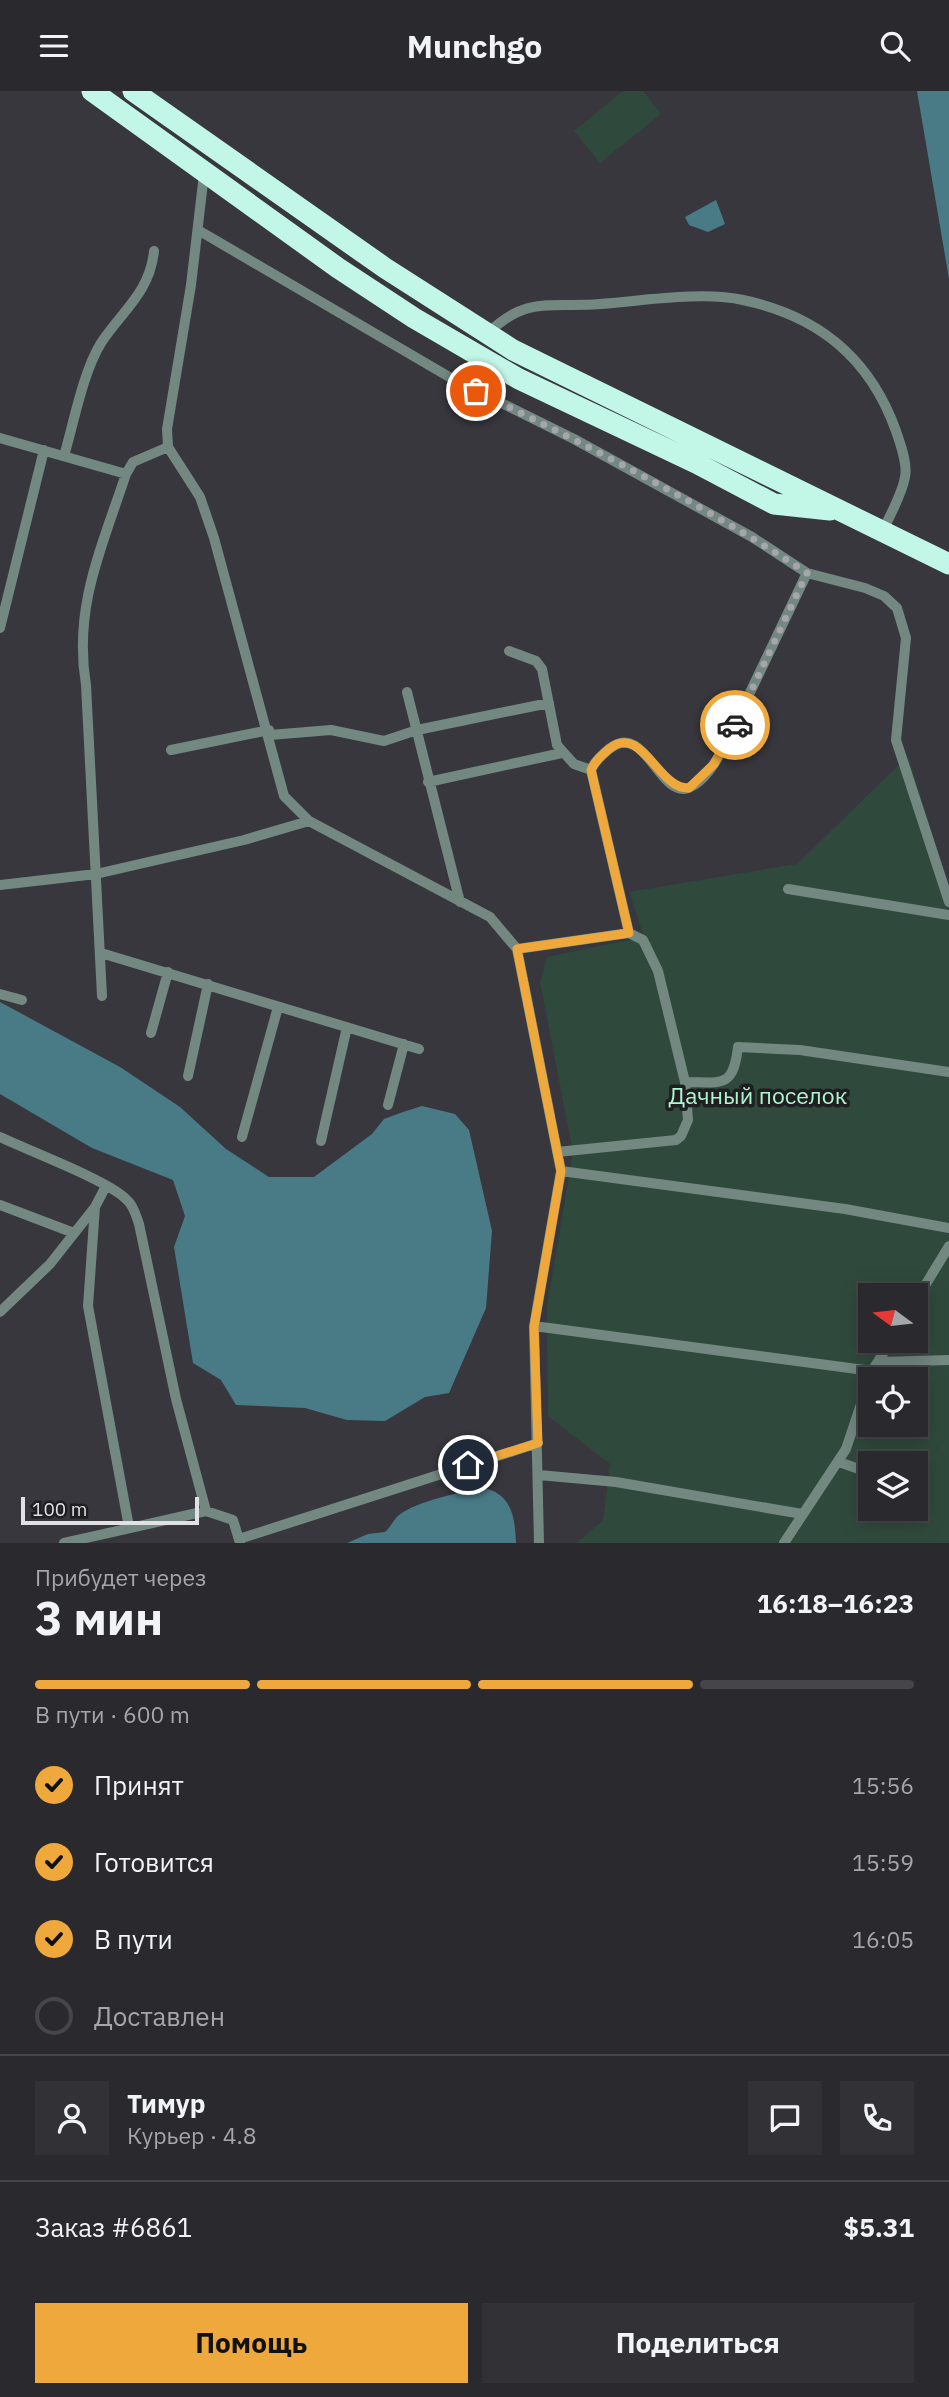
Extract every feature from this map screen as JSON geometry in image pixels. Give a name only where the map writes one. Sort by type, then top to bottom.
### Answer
[{"type":"highway","points":[[92,91],[338,268],[519,379],[696,463],[774,504],[844,512]]},
{"type":"highway","points":[[133,91],[385,268],[513,350],[949,564]]},
{"type":"highway","points":[[338,268],[355,267],[358,263],[359,253],[352,244]]},
{"type":"highway","points":[[370,289],[368,274],[371,269],[376,265],[385,268]]},
{"type":"street","points":[[204,174],[198,230],[167,429],[168,447],[201,497],[269,733],[284,796],[309,821],[490,917],[517,949],[561,1171],[534,1327],[539,1543]]},
{"type":"street","points":[[198,230],[451,378],[598,452],[752,537],[807,573],[865,587],[884,596],[897,608],[905,625],[906,658],[896,718],[896,740],[949,902]]},
{"type":"street","points":[[64,456],[95,356],[143,289],[150,276],[155,251]]},
{"type":"street","points":[[487,334],[522,308],[598,305],[651,298],[741,299],[788,313],[822,330],[863,368],[885,399],[900,443],[906,475],[883,531]]},
{"type":"street","points":[[0,438],[126,474]]},
{"type":"street","points":[[102,996],[86,685],[80,642],[87,589],[126,474],[133,462],[141,456],[168,447]]},
{"type":"street","points":[[0,628],[44,450]]},
{"type":"street","points":[[629,933],[591,770],[595,762],[613,746],[629,744],[639,747],[673,785],[683,789],[695,784],[724,747],[807,573]]},
{"type":"street","points":[[509,651],[537,661],[542,669],[562,754],[573,764],[591,770]]},
{"type":"street","points":[[407,692],[460,902]]},
{"type":"street","points":[[171,750],[269,733],[331,730],[384,741],[417,730],[549,703]]},
{"type":"street","points":[[428,782],[562,754]]},
{"type":"street","points":[[0,885],[96,874],[244,840],[309,821]]},
{"type":"street","points":[[788,889],[949,915]]},
{"type":"street","points":[[517,949],[629,933],[643,940],[658,971],[685,1082],[688,1119],[681,1136],[676,1140],[557,1152]]},
{"type":"street","points":[[101,953],[419,1049]]},
{"type":"street","points":[[151,1033],[168,972]]},
{"type":"street","points":[[188,1076],[208,984]]},
{"type":"street","points":[[0,994],[22,1000]]},
{"type":"street","points":[[242,1137],[278,1007]]},
{"type":"street","points":[[321,1142],[347,1027]]},
{"type":"street","points":[[388,1105],[404,1044]]},
{"type":"street","points":[[685,1082],[719,1081],[730,1077],[736,1071],[738,1047],[800,1049],[949,1072]]},
{"type":"street","points":[[0,1137],[126,1197],[139,1224],[176,1399],[206,1511]]},
{"type":"street","points":[[561,1171],[845,1209],[949,1228]]},
{"type":"street","points":[[0,1312],[50,1264],[95,1207],[106,1186]]},
{"type":"street","points":[[0,1205],[74,1233]]},
{"type":"street","points":[[95,1207],[88,1306],[129,1527]]},
{"type":"street","points":[[926,1283],[949,1246]]},
{"type":"street","points":[[534,1327],[875,1366],[949,1360]]},
{"type":"street","points":[[784,1543],[839,1462],[875,1366],[883,1353]]},
{"type":"street","points":[[64,1543],[206,1511],[233,1520],[240,1541],[538,1443]]},
{"type":"street","points":[[839,1462],[858,1469]]},
{"type":"street","points":[[539,1475],[616,1482],[802,1514]]},
{"type":"green space","points":[[623,91],[643,91],[661,114],[600,163],[574,131]]},
{"type":"green space","name":"Дачный поселок","points":[[908,756],[949,887],[949,1543],[577,1543],[603,1520],[610,1464],[548,1416],[547,1307],[573,1152],[540,982],[547,957],[644,937],[629,892],[797,864]]},
{"type":"water","points":[[917,91],[949,91],[949,279]]},
{"type":"water","points":[[716,200],[725,224],[708,232],[689,225],[685,217]]},
{"type":"water","points":[[0,1002],[120,1067],[180,1107],[226,1149],[269,1177],[314,1177],[372,1134],[384,1119],[403,1112],[422,1106],[455,1114],[469,1130],[492,1231],[486,1308],[449,1393],[425,1397],[385,1421],[347,1420],[305,1408],[236,1405],[221,1380],[193,1363],[174,1247],[185,1216],[173,1180],[92,1148],[0,1094]]},
{"type":"water","points":[[488,1489],[508,1504],[515,1526],[516,1543],[347,1543],[368,1534],[385,1532],[399,1515],[417,1505],[454,1494]]},
{"type":"way so far","points":[[476,391],[574,439],[730,524],[807,573],[735,725]]},
{"type":"route","points":[[468,1465],[538,1443],[534,1327],[561,1171],[517,949],[629,933],[591,770],[595,762],[613,746],[629,744],[639,747],[673,785],[689,788],[714,764],[735,725]]}]
